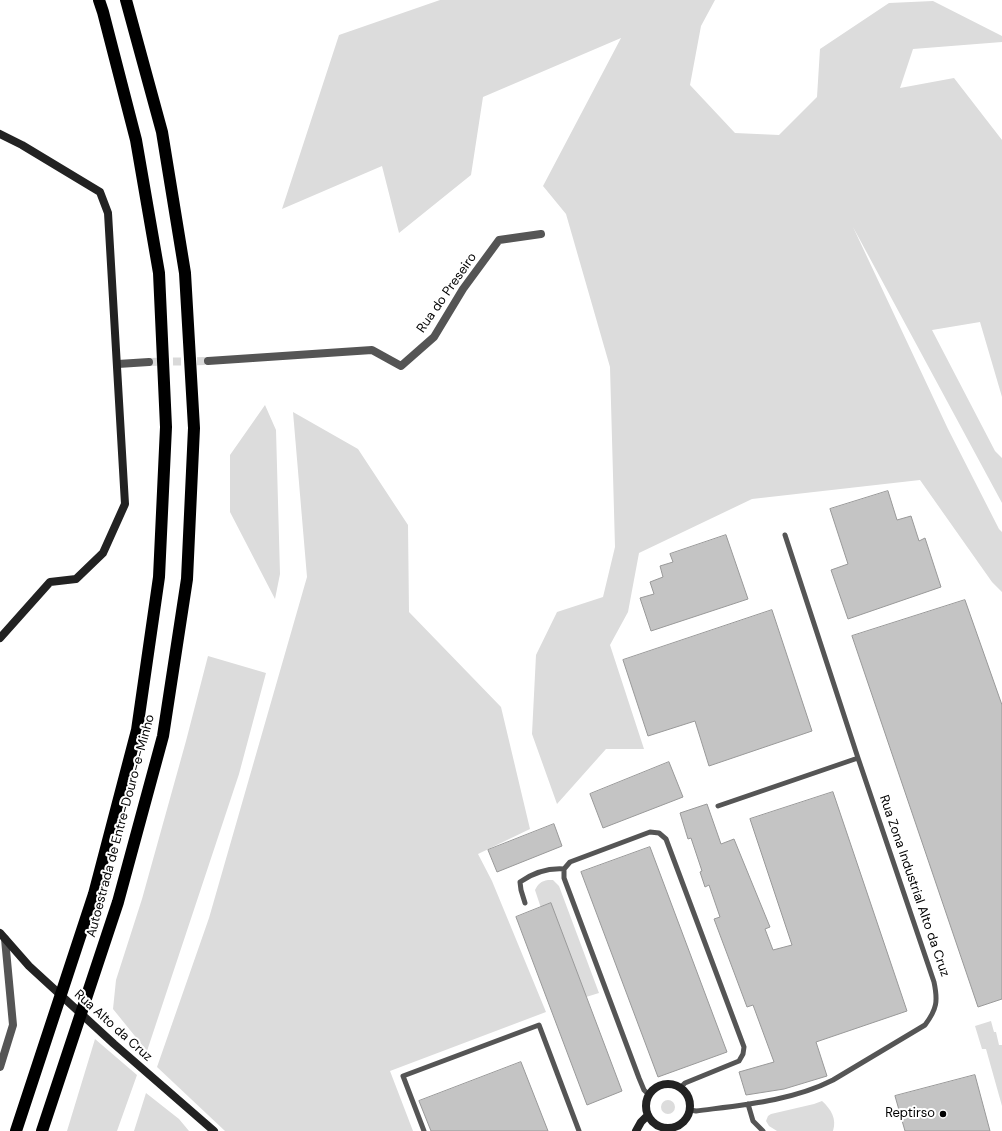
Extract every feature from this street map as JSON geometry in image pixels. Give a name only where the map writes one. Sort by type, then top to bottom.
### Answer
[{"type":"highway","name":"Autoestrada de Entre-Douro-e-Minho","points":[[16,1131],[94,894],[135,738],[159,577],[166,427],[158,273],[136,140],[99,0]]},
{"type":"highway","name":"Autoestrada de Entre-Douro-e-Minho","points":[[42,1131],[118,902],[163,736],[187,579],[194,428],[185,273],[162,132],[126,0]]},
{"type":"street","points":[[0,134],[22,145],[100,192],[108,213],[125,504],[102,553],[76,579],[50,582],[0,638]]},
{"type":"street","name":"Rua do Preseiro","points":[[208,361],[372,350],[401,366],[434,337],[463,288],[499,240],[541,234]]},
{"type":"street","points":[[118,364],[149,362]]},
{"type":"street","points":[[0,1067],[13,1025],[2,936]]},
{"type":"street","name":"Rua Alto da Cruz","points":[[2,936],[29,966],[114,1044],[214,1131]]},
{"type":"street","points":[[670,1084],[680,1088],[688,1095],[690,1101],[690,1110],[686,1120],[673,1128],[658,1126],[652,1122],[646,1108],[646,1100],[649,1095],[655,1088],[662,1085],[670,1084]]},
{"type":"street","points":[[636,1131],[641,1122],[648,1115]]},
{"type":"lane","name":"Rua Zona Industrial Alto da Cruz","points":[[690,1110],[696,1111],[748,1104],[809,1091],[829,1082],[925,1025],[932,1016],[936,1006],[934,982],[858,758],[785,535]]},
{"type":"lane","points":[[718,806],[858,758]]},
{"type":"lane","points":[[649,1095],[644,1090],[625,1041],[564,878],[564,869],[570,862],[650,832],[659,833],[666,839],[744,1047],[743,1054],[739,1061],[685,1083],[680,1088]]},
{"type":"lane","points":[[525,903],[520,882],[527,877],[552,868],[564,869]]},
{"type":"lane","points":[[424,1131],[403,1076],[539,1025],[579,1131]]},
{"type":"lane","points":[[748,1104],[753,1121],[763,1131]]},
{"type":"shaded area","points":[[440,0],[715,0],[701,26],[690,85],[735,133],[779,135],[817,97],[820,49],[889,3],[933,1],[1002,36],[1002,42],[913,49],[900,88],[954,78],[1002,140],[1002,397],[980,322],[932,330],[995,451],[1002,458],[1002,503],[853,227],[948,429],[999,529],[1002,532],[1002,592],[992,582],[920,480],[752,499],[639,553],[628,612],[610,645],[644,749],[606,749],[557,804],[532,734],[536,655],[557,612],[603,597],[615,547],[610,367],[566,214],[543,186],[621,38],[483,97],[471,175],[399,233],[382,166],[282,209],[339,35]]},
{"type":"shaded area","points":[[265,405],[276,430],[280,574],[275,599],[230,512],[230,455]]},
{"type":"shaded area","points":[[293,412],[358,449],[408,525],[409,612],[501,707],[530,829],[478,854],[492,881],[546,1012],[390,1071],[413,1131],[225,1131],[157,1067],[209,918],[307,577]]},
{"type":"shaded area","points":[[208,656],[266,673],[239,774],[147,1051],[113,1009],[116,980],[142,899]]},
{"type":"shaded area","points":[[553,880],[559,886],[599,993],[586,997],[551,904],[541,908],[535,890],[540,883]]},
{"type":"shaded area","points":[[991,1021],[994,1032],[996,1032],[999,1045],[1002,1045],[1002,1106],[986,1049],[982,1049],[975,1026]]},
{"type":"shaded area","points":[[95,1039],[137,1075],[117,1131],[67,1131]]},
{"type":"shaded area","points":[[146,1093],[179,1119],[189,1131],[134,1131]]},
{"type":"shaded area","points":[[668,1100],[673,1102],[675,1107],[673,1112],[668,1114],[663,1112],[661,1107],[663,1102]]},
{"type":"shaded area","points":[[822,1101],[828,1107],[834,1118],[833,1131],[777,1131],[769,1126],[766,1121],[768,1116],[771,1114]]},
{"type":"building","points":[[888,491],[897,520],[911,516],[919,541],[925,538],[941,587],[848,619],[831,570],[848,564],[830,509]]},
{"type":"building","points":[[726,535],[748,599],[651,631],[640,598],[654,594],[650,582],[663,577],[660,566],[673,562],[670,554]]},
{"type":"building","points":[[965,600],[1002,705],[1002,999],[978,1007],[852,636]]},
{"type":"building","points":[[772,610],[812,731],[709,766],[695,721],[648,736],[623,660]]},
{"type":"building","points":[[669,762],[683,797],[603,828],[590,794]]},
{"type":"building","points":[[833,792],[907,1011],[816,1042],[827,1076],[784,1089],[746,1095],[739,1072],[774,1062],[753,1005],[747,1007],[714,919],[720,917],[709,885],[705,887],[700,872],[702,871],[691,838],[688,839],[680,813],[707,804],[721,844],[734,839],[770,927],[765,929],[773,950],[792,945],[750,819]]},
{"type":"building","points":[[554,824],[562,846],[497,872],[488,850]]},
{"type":"building","points":[[650,847],[727,1052],[658,1077],[581,872]]},
{"type":"building","points":[[551,903],[622,1091],[587,1105],[516,917]]},
{"type":"building","points":[[521,1062],[548,1131],[431,1131],[419,1101]]},
{"type":"building","name":"Reptirso","points":[[975,1075],[990,1131],[905,1131],[895,1096]]},
{"type":"tunnel","points":[[149,362],[208,361]]},
{"type":"place","name":"Reptirso","points":[[943,1114]]}]
